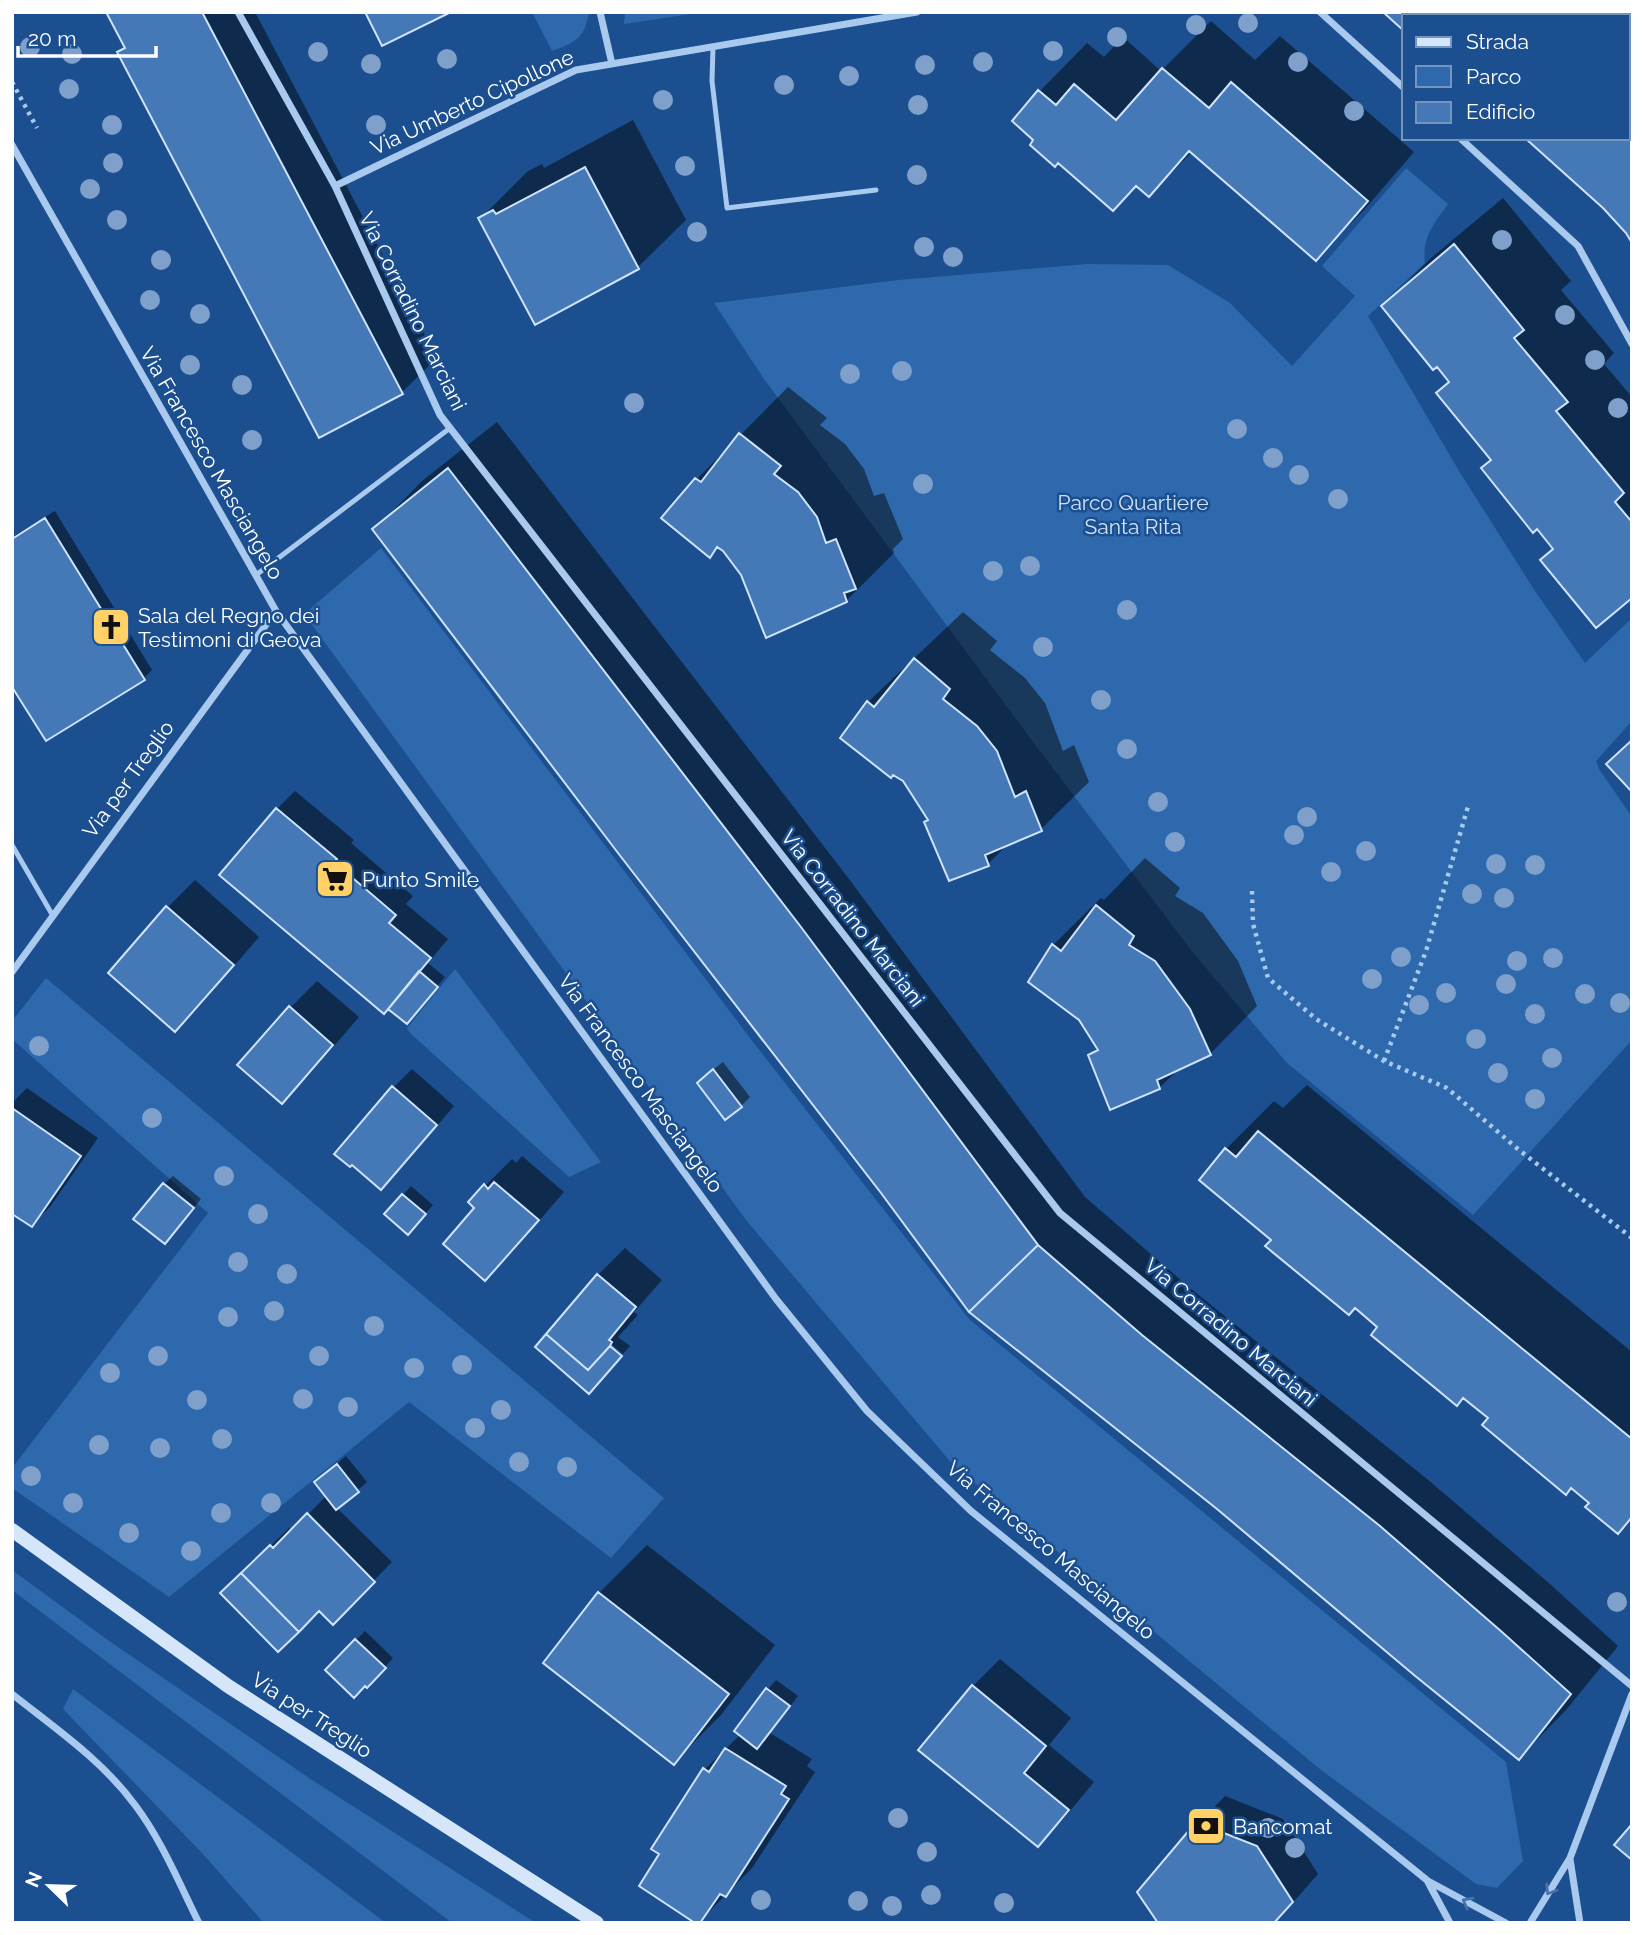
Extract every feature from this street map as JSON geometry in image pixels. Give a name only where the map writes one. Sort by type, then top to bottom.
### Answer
[{"type":"main road","name":"Via per Treglio","points":[[12,1530],[228,1686],[597,1923]]},
{"type":"street","name":"Via Corradino Marciani","points":[[238,12],[335,186],[440,415],[1060,1213],[1632,1686]]},
{"type":"street","points":[[600,12],[612,64]]},
{"type":"street","name":"Via Umberto Cipollone","points":[[335,186],[576,69],[917,12]]},
{"type":"street","points":[[1321,12],[1402,86]]},
{"type":"street","points":[[1462,140],[1578,246],[1632,344]]},
{"type":"street","name":"Via Francesco Masciangelo","points":[[12,145],[276,611],[776,1299],[867,1411],[971,1511],[1428,1881],[1506,1923]]},
{"type":"street","name":"Via per Treglio","points":[[12,972],[276,611]]},
{"type":"street","points":[[12,1694],[102,1766],[136,1806],[155,1835],[199,1923]]},
{"type":"street","points":[[1530,1923],[1570,1858],[1632,1695]]},
{"type":"street","points":[[1570,1858],[1580,1923]]},
{"type":"street","name":"Via Francesco Masciangelo","points":[[1428,1881],[1451,1923]]},
{"type":"lane","points":[[713,47],[712,81],[727,208],[876,190]]},
{"type":"lane","points":[[256,575],[450,428]]},
{"type":"lane","points":[[12,845],[53,916]]},
{"type":"path","points":[[12,82],[39,132]]},
{"type":"path","points":[[1384,1062],[1426,951],[1469,803]]},
{"type":"path","points":[[1252,891],[1253,924],[1268,978],[1316,1018],[1384,1062],[1447,1088],[1519,1150],[1632,1238]]},
{"type":"green space","points":[[532,12],[589,12],[582,34],[567,45],[552,51]]},
{"type":"green space","points":[[625,12],[698,12],[698,13],[624,24]]},
{"type":"green space","points":[[1593,12],[1632,12],[1632,50],[1630,14]]},
{"type":"green space","name":"Parco Quartiere Santa Rita","points":[[1406,168],[1448,204],[1427,238],[1425,263],[1368,316],[1459,471],[1535,591],[1585,663],[1632,618],[1632,721],[1596,761],[1632,817],[1632,1040],[1473,1215],[1287,1063],[1194,954],[764,379],[714,303],[898,280],[1088,264],[1168,265],[1230,303],[1292,366],[1355,296],[1322,266]]},
{"type":"green space","points":[[381,548],[753,1042],[969,1319],[1506,1762],[1523,1861],[1497,1888],[1476,1884],[1321,1770],[954,1466],[746,1220],[304,614]]},
{"type":"green space","points":[[455,969],[601,1162],[569,1177],[410,1033],[407,1028]]},
{"type":"green space","points":[[46,978],[664,1498],[611,1558],[409,1402],[169,1597],[12,1488],[12,1468],[208,1213],[12,1039],[12,1021]]},
{"type":"green space","points":[[12,1570],[105,1638],[312,1780],[536,1923],[452,1923],[12,1590]]},
{"type":"green space","points":[[73,1689],[386,1923],[264,1923],[202,1853],[63,1709]]},
{"type":"building","points":[[106,12],[202,12],[403,394],[319,438],[117,52],[125,48]]},
{"type":"building","points":[[365,12],[451,12],[382,46]]},
{"type":"building","points":[[1383,12],[1535,14],[1402,14],[1402,29]]},
{"type":"building","points":[[1162,68],[1209,108],[1231,82],[1368,201],[1316,261],[1189,151],[1149,197],[1136,186],[1113,211],[1058,163],[1055,167],[1030,145],[1033,140],[1012,121],[1038,90],[1056,105],[1074,84],[1116,120]]},
{"type":"building","points":[[1630,96],[1632,243],[1603,208],[1527,140],[1630,140]]},
{"type":"building","points":[[585,167],[639,269],[535,325],[478,218],[493,210],[496,214]]},
{"type":"building","points":[[1454,244],[1524,330],[1514,338],[1568,402],[1556,411],[1624,493],[1615,502],[1632,522],[1632,598],[1596,628],[1540,560],[1553,549],[1537,529],[1533,533],[1481,468],[1491,460],[1436,393],[1449,382],[1437,367],[1433,370],[1381,306]]},
{"type":"building","points":[[739,433],[781,466],[774,474],[798,492],[817,517],[826,543],[836,539],[856,589],[844,593],[847,602],[766,638],[741,575],[723,551],[717,547],[710,558],[661,518],[695,478],[701,482]]},
{"type":"building","points":[[448,468],[801,927],[1038,1245],[969,1312],[881,1193],[372,529]]},
{"type":"building","points":[[45,518],[145,680],[46,741],[12,687],[12,539]]},
{"type":"building","points":[[914,658],[950,689],[943,699],[977,726],[997,751],[1015,797],[1026,791],[1042,831],[985,855],[989,866],[949,881],[924,822],[928,820],[903,781],[893,775],[891,778],[840,738],[867,701],[874,707]]},
{"type":"building","points":[[1632,740],[1632,792],[1606,764]]},
{"type":"building","points":[[276,808],[337,859],[334,862],[396,915],[389,923],[431,958],[384,1014],[219,875]]},
{"type":"building","points":[[1096,905],[1134,936],[1129,945],[1155,961],[1190,1009],[1211,1055],[1157,1080],[1160,1089],[1110,1110],[1088,1055],[1098,1050],[1079,1020],[1028,982],[1052,944],[1061,951]]},
{"type":"building","points":[[166,906],[234,965],[175,1032],[108,973]]},
{"type":"building","points":[[419,971],[438,987],[407,1024],[388,1009]]},
{"type":"building","points":[[289,1006],[333,1045],[282,1104],[237,1065]]},
{"type":"building","points":[[713,1069],[742,1107],[725,1120],[697,1083]]},
{"type":"building","points":[[392,1086],[437,1125],[381,1190],[352,1165],[350,1167],[334,1154]]},
{"type":"building","points":[[12,1108],[81,1156],[32,1227],[12,1214]]},
{"type":"building","points":[[1258,1131],[1632,1439],[1632,1517],[1618,1534],[1585,1507],[1589,1503],[1571,1488],[1566,1495],[1482,1425],[1488,1418],[1463,1398],[1457,1406],[1371,1335],[1377,1327],[1355,1308],[1349,1315],[1265,1246],[1271,1240],[1199,1180],[1225,1148],[1236,1157]]},
{"type":"building","points":[[494,1182],[539,1220],[485,1281],[443,1244],[474,1208],[468,1202],[484,1184],[488,1189]]},
{"type":"building","points":[[163,1183],[194,1208],[165,1244],[133,1219]]},
{"type":"building","points":[[402,1194],[426,1214],[408,1235],[384,1214]]},
{"type":"building","points":[[1038,1245],[1142,1335],[1380,1526],[1571,1694],[1519,1760],[1217,1509],[969,1312]]},
{"type":"building","points":[[597,1274],[636,1307],[609,1340],[612,1342],[610,1346],[588,1370],[546,1334]]},
{"type":"building","points":[[546,1334],[588,1370],[610,1346],[622,1356],[589,1394],[535,1347]]},
{"type":"building","points":[[337,1464],[359,1492],[336,1510],[314,1482]]},
{"type":"building","points":[[307,1513],[375,1582],[333,1625],[319,1611],[299,1632],[241,1573],[270,1545],[273,1548]]},
{"type":"building","points":[[241,1573],[299,1632],[278,1652],[220,1593]]},
{"type":"building","points":[[598,1592],[729,1694],[674,1765],[543,1663]]},
{"type":"building","points":[[355,1639],[386,1668],[354,1698],[325,1670]]},
{"type":"building","points":[[972,1685],[1046,1746],[1024,1773],[1069,1810],[1038,1847],[918,1750]]},
{"type":"building","points":[[766,1688],[790,1706],[757,1749],[734,1731]]},
{"type":"building","points":[[725,1748],[786,1786],[781,1794],[789,1799],[726,1897],[720,1894],[700,1923],[695,1923],[639,1886],[659,1854],[651,1849],[703,1768],[709,1772]]},
{"type":"building","points":[[1196,1822],[1257,1846],[1293,1902],[1274,1923],[1158,1923],[1137,1892]]},
{"type":"building","points":[[1632,1824],[1632,1860],[1614,1845]]},
{"type":"place","name":"Sala del Regno dei Testimoni di Geova","points":[[111,627]]},
{"type":"place","name":"Punto Smile","points":[[335,879]]},
{"type":"place","name":"Bancomat","points":[[1206,1826]]}]
